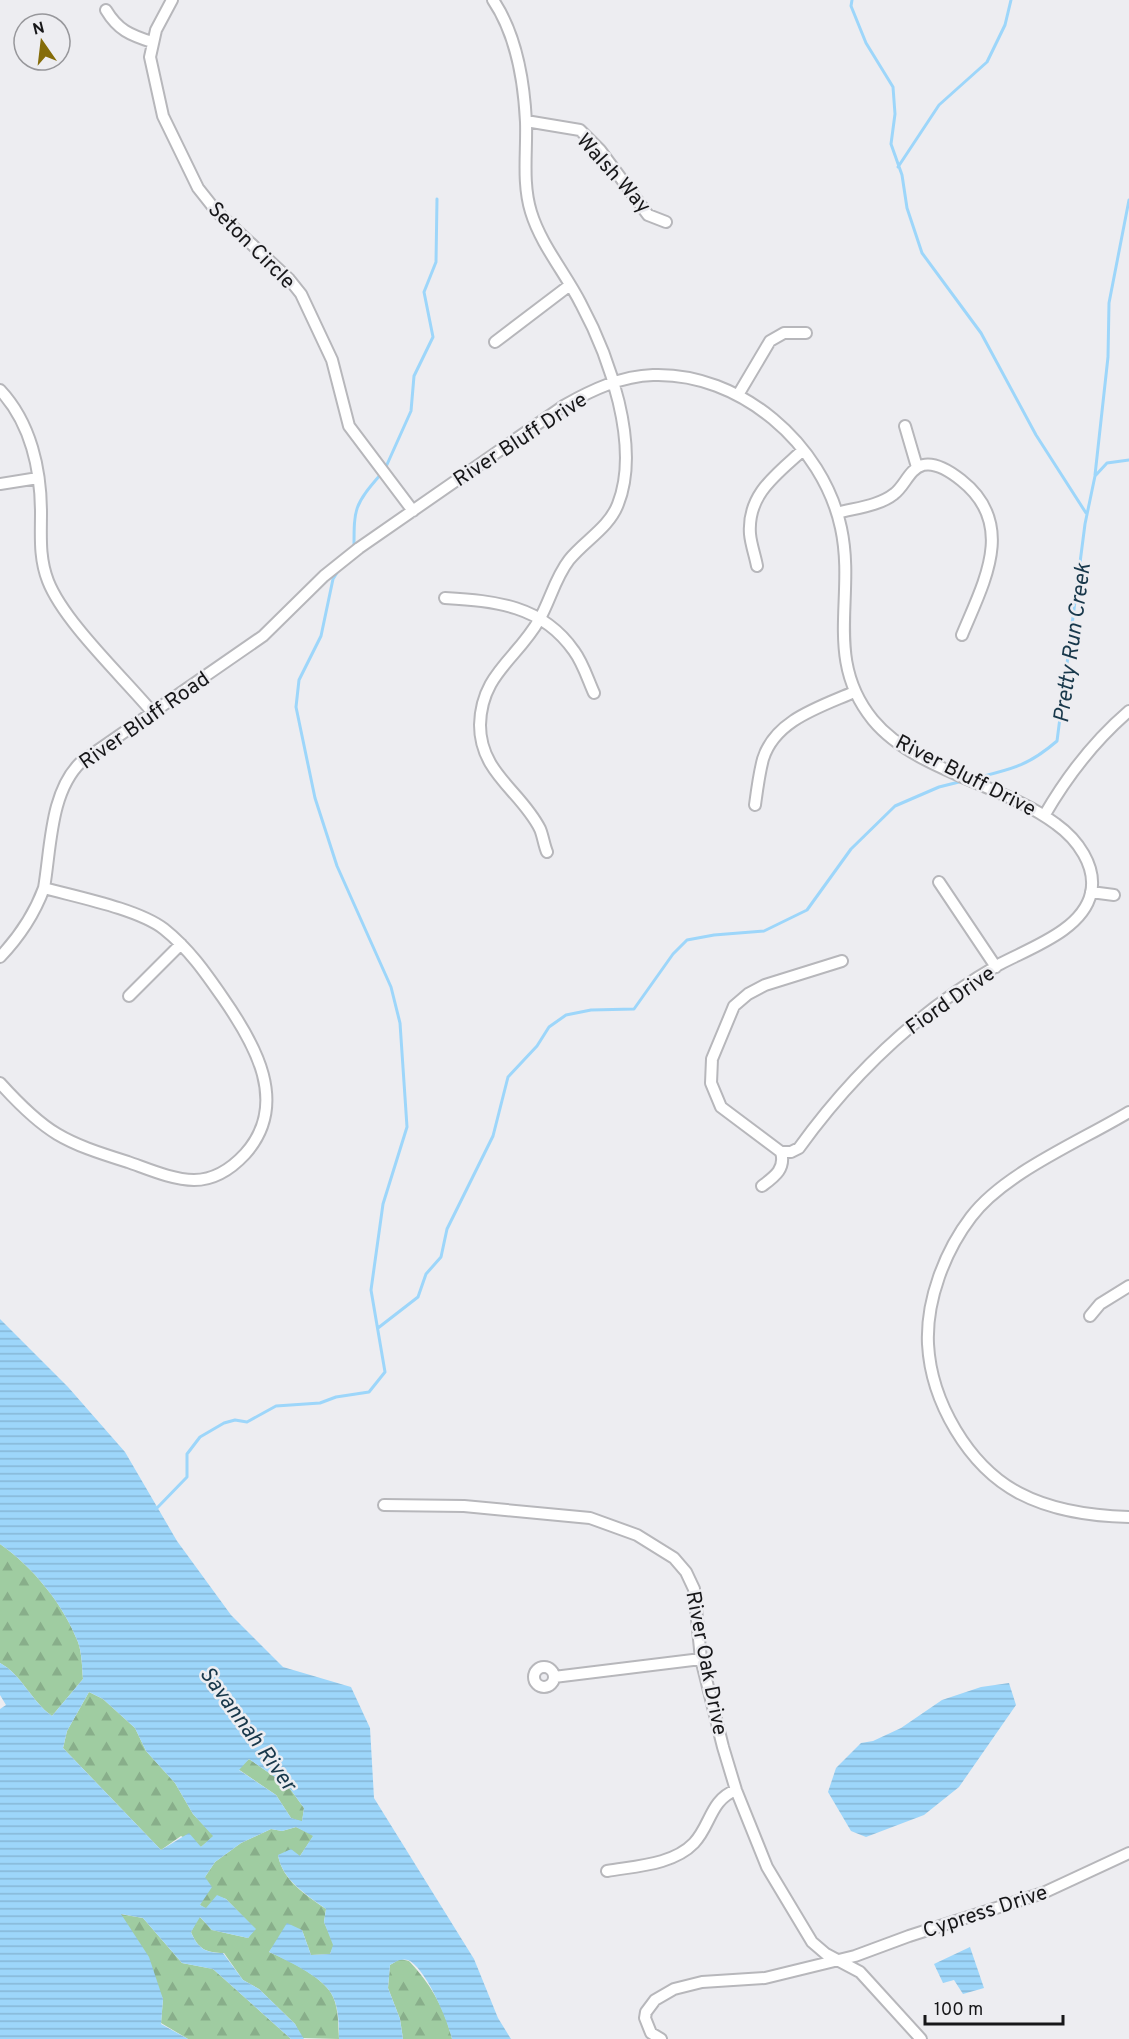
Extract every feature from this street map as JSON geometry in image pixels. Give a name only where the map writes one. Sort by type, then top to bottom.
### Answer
[{"type":"street","name":"Seton Circle","points":[[172,0],[152,42],[150,57],[163,116],[198,188],[217,212],[290,279],[301,294],[332,360],[349,426],[413,511]]},
{"type":"street","points":[[493,0],[507,25],[513,43],[526,121],[526,187],[531,213],[592,329],[621,405],[625,433],[620,501],[606,525],[576,552],[562,570],[539,620],[491,680],[483,702],[480,734],[489,763],[534,820],[547,852]]},
{"type":"street","points":[[106,9],[114,23],[125,33],[152,42]]},
{"type":"street","name":"Walsh Way","points":[[526,121],[580,130],[600,150],[648,215],[666,222]]},
{"type":"street","points":[[495,342],[570,285]]},
{"type":"street","points":[[738,395],[770,341],[784,333],[807,333]]},
{"type":"street","name":"River Bluff Drive","points":[[285,616],[324,576],[565,405],[612,384],[638,377],[664,375],[709,384],[738,395],[780,425],[802,450],[826,484],[837,513],[845,556],[843,645],[854,692],[872,719],[899,744],[1044,816],[1064,781],[1095,744],[1127,716]]},
{"type":"street","points":[[0,390],[27,433],[38,478],[41,556],[55,596],[70,618],[153,712]]},
{"type":"street","points":[[906,426],[918,467]]},
{"type":"street","points":[[757,566],[750,532],[754,502],[770,479],[802,450]]},
{"type":"street","points":[[837,513],[887,498],[900,489],[918,467],[936,466],[958,477],[981,501],[990,519],[993,543],[987,570],[962,635]]},
{"type":"street","points":[[0,484],[38,478]]},
{"type":"street","points":[[444,598],[508,604],[525,610],[558,633],[575,652],[594,693]]},
{"type":"street","name":"River Bluff Road","points":[[0,957],[25,928],[44,888],[57,802],[68,776],[81,762],[245,650],[285,616]]},
{"type":"street","points":[[754,805],[763,759],[779,732],[794,720],[854,692]]},
{"type":"street","points":[[1044,816],[1071,837],[1084,856],[1091,876],[1091,892],[1114,895]]},
{"type":"street","points":[[939,882],[996,967]]},
{"type":"street","points":[[0,1083],[43,1127],[86,1149],[191,1180],[210,1178],[228,1170],[250,1149],[260,1134],[267,1104],[264,1081],[244,1028],[192,953],[163,928],[143,918],[44,888]]},
{"type":"street","name":"Fiord Drive","points":[[781,1152],[791,1152],[799,1148],[840,1094],[883,1050],[942,1003],[996,967],[1063,928],[1081,914],[1091,892]]},
{"type":"street","points":[[129,996],[181,944]]},
{"type":"street","points":[[762,1186],[779,1171],[783,1162],[781,1152],[722,1107],[711,1083],[712,1059],[734,1006],[748,994],[765,985],[842,961]]},
{"type":"street","points":[[1129,1112],[1015,1178],[990,1197],[971,1217],[954,1244],[933,1292],[928,1342],[938,1389],[956,1430],[973,1454],[1002,1482],[1021,1494],[1067,1511],[1092,1516],[1129,1517]]},
{"type":"street","points":[[1090,1316],[1100,1304],[1129,1286]]},
{"type":"street","name":"River Oak Drive","points":[[384,1505],[464,1506],[590,1518],[637,1535],[668,1552],[686,1572],[694,1589],[702,1659],[735,1790],[767,1867],[812,1942],[838,1961],[860,1972],[921,2039]]},
{"type":"street","points":[[554,1677],[702,1659]]},
{"type":"street","points":[[607,1871],[665,1860],[681,1853],[700,1836],[717,1801],[735,1790]]},
{"type":"street","name":"Cypress Drive","points":[[661,2039],[651,2032],[645,2018],[650,2004],[667,1992],[702,1982],[765,1978],[838,1961],[1043,1893],[1129,1853]]},
{"type":"green space","points":[[0,1544],[46,1587],[72,1628],[79,1646],[83,1679],[52,1716],[14,1674],[0,1663]]},
{"type":"green space","points":[[89,1692],[103,1699],[135,1728],[146,1751],[175,1783],[193,1814],[214,1836],[201,1847],[181,1836],[161,1850],[63,1748],[67,1731]]},
{"type":"green space","points":[[249,1759],[288,1786],[304,1808],[302,1822],[291,1818],[276,1795],[238,1769]]},
{"type":"green space","points":[[296,1827],[314,1835],[300,1856],[278,1855],[280,1864],[296,1886],[326,1909],[324,1922],[334,1945],[330,1954],[311,1955],[302,1930],[285,1930],[269,1952],[303,1969],[319,1980],[331,1993],[338,2015],[339,2039],[302,2038],[295,2024],[259,1989],[243,1980],[224,1953],[203,1949],[191,1932],[199,1916],[212,1930],[248,1938],[255,1929],[226,1899],[217,1896],[206,1909],[200,1905],[205,1877],[215,1862],[241,1843],[271,1829],[282,1831]]},
{"type":"green space","points":[[120,1914],[143,1918],[182,1963],[213,1969],[291,2039],[188,2039],[161,2023],[163,1999]]},
{"type":"green space","points":[[400,1959],[409,1961],[430,1987],[441,2007],[452,2039],[403,2039],[400,2019],[388,1988],[390,1965]]},
{"type":"water","name":"Savannah River","points":[[0,1319],[68,1387],[125,1452],[177,1541],[231,1615],[283,1667],[351,1687],[370,1728],[374,1798],[474,1959],[498,2018],[511,2039],[452,2039],[441,2008],[429,1984],[415,1965],[408,1960],[403,1960],[390,1965],[388,1988],[400,2019],[403,2039],[339,2039],[337,2009],[331,1993],[303,1969],[269,1952],[287,1923],[302,1930],[311,1955],[330,1954],[333,1945],[324,1922],[326,1909],[296,1886],[280,1864],[278,1855],[291,1849],[300,1856],[313,1836],[296,1827],[282,1831],[271,1829],[241,1843],[215,1862],[205,1877],[212,1887],[200,1905],[206,1908],[217,1895],[226,1899],[256,1929],[248,1938],[212,1930],[200,1917],[191,1932],[203,1949],[223,1953],[243,1980],[259,1989],[295,2024],[304,2039],[291,2039],[213,1969],[182,1963],[143,1918],[121,1914],[149,1957],[163,1999],[161,2024],[188,2039],[0,2039],[0,1709],[6,1705],[0,1695],[0,1663],[14,1674],[52,1716],[83,1679],[79,1646],[64,1614],[46,1587],[0,1544]],"holes":[[[89,1692],[103,1699],[135,1728],[146,1751],[175,1783],[193,1814],[213,1836],[201,1847],[189,1833],[161,1850],[63,1748],[67,1731]],[[249,1759],[288,1786],[304,1808],[302,1821],[291,1818],[276,1795],[239,1770]]]},
{"type":"water","points":[[1009,1683],[1016,1705],[959,1787],[924,1815],[866,1837],[851,1831],[828,1792],[836,1768],[861,1743],[873,1741],[901,1728],[942,1700],[981,1687]]},
{"type":"water","points":[[970,1947],[984,1988],[963,1994],[954,1980],[943,1983],[934,1964]]},
{"type":"waterway","points":[[852,0],[851,6],[866,43],[893,87],[895,114],[891,144],[902,175],[907,208],[922,253],[981,333],[1036,435],[1086,513]]},
{"type":"waterway","points":[[898,167],[939,105],[987,62],[1005,25],[1011,0]]},
{"type":"waterway","points":[[385,469],[411,411],[414,376],[433,337],[424,292],[436,262],[437,199]]},
{"type":"waterway","points":[[1095,475],[1108,357],[1109,303],[1129,200]]},
{"type":"waterway","name":"Pretty Run Creek","points":[[976,778],[1019,766],[1057,741],[1085,524],[1095,476],[1107,463],[1129,460]]},
{"type":"waterway","points":[[354,548],[357,508],[365,493],[381,474]]},
{"type":"waterway","points":[[156,1509],[187,1477],[187,1454],[200,1437],[224,1423],[235,1420],[247,1422],[276,1406],[320,1403],[336,1397],[369,1392],[385,1372],[371,1290],[383,1204],[407,1127],[400,1023],[391,987],[337,866],[315,798],[296,707],[299,680],[321,636],[333,579],[340,568]]},
{"type":"waterway","name":"Pretty Run Creek","points":[[378,1328],[418,1297],[426,1274],[441,1257],[447,1229],[493,1136],[508,1077],[537,1046],[549,1027],[566,1015],[591,1010],[634,1009],[673,954],[687,940],[714,935],[764,931],[807,910],[851,849],[895,806],[939,787],[963,781]]}]
